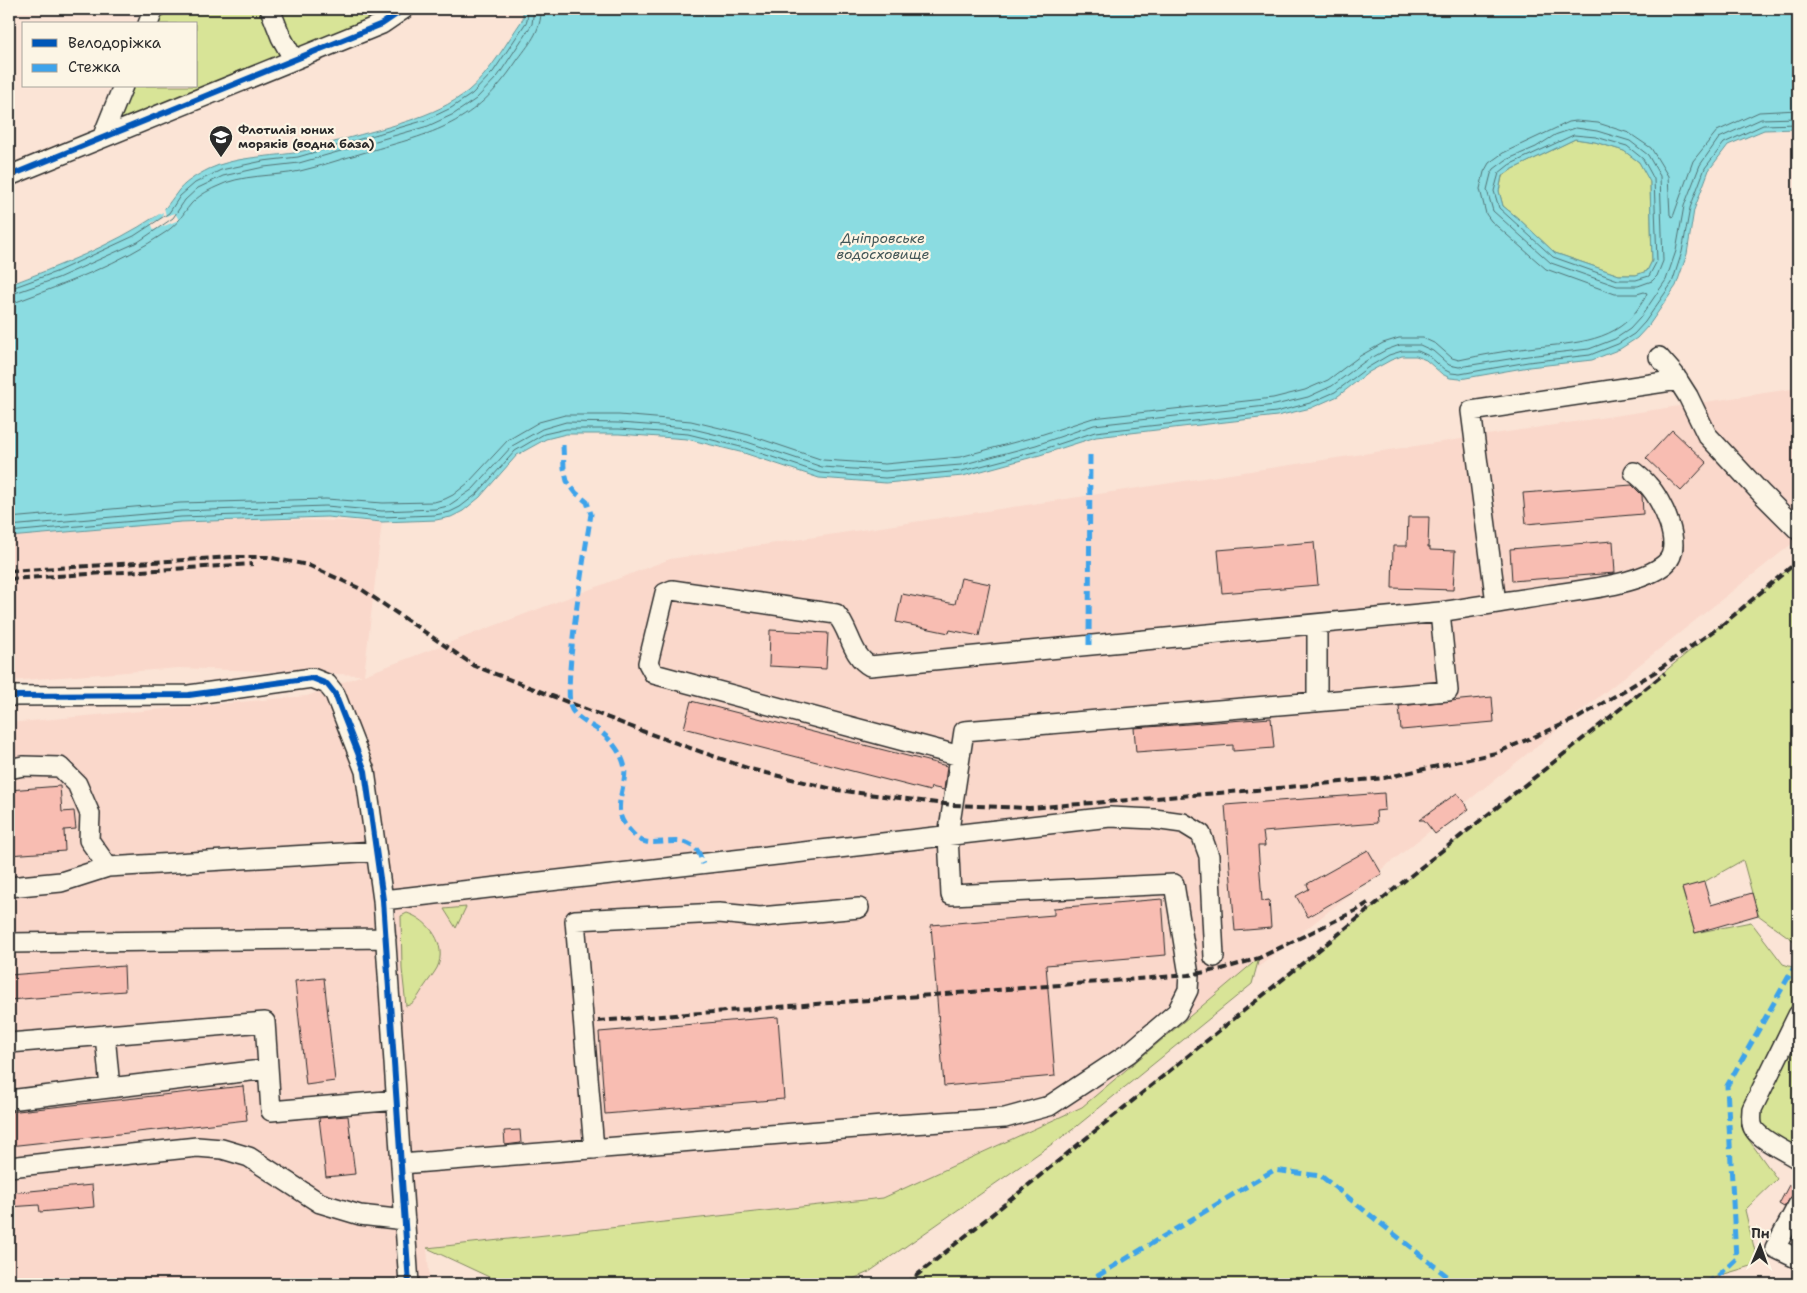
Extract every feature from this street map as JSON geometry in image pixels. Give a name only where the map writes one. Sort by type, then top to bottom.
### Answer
[{"type":"street","points":[[149,22],[154,9]]},
{"type":"street","points":[[270,9],[281,37],[294,60]]},
{"type":"street","points":[[9,176],[382,24],[404,9]]},
{"type":"street","points":[[102,138],[122,88]]},
{"type":"street","points":[[1659,357],[1678,380],[1688,396],[1707,435],[1798,530]]},
{"type":"street","points":[[1496,603],[1470,411],[1678,380]]},
{"type":"street","points":[[960,756],[654,674],[648,663],[665,593],[672,590],[836,614],[842,621],[863,662],[870,666],[1440,612],[1614,584],[1652,573],[1667,562],[1673,548],[1672,533],[1667,515],[1649,485],[1634,472]]},
{"type":"street","points":[[401,1164],[1005,1118],[1048,1106],[1129,1053],[1177,1012],[1188,990],[1189,975],[1174,884],[951,896],[948,836],[964,732],[1448,691],[1440,612]]},
{"type":"street","points":[[1317,702],[1318,624]]},
{"type":"street","points":[[9,696],[203,694],[312,678],[327,684],[335,694],[365,771],[383,900],[409,1284]]},
{"type":"street","points":[[9,769],[23,766],[60,767],[77,784],[90,814],[89,840],[108,867]]},
{"type":"street","points":[[383,900],[1110,816],[1154,819],[1183,823],[1201,834],[1209,856],[1214,957]]},
{"type":"street","points":[[9,887],[61,882],[108,867],[376,851]]},
{"type":"street","points":[[594,1149],[575,920],[719,913],[760,917],[860,908]]},
{"type":"street","points":[[9,943],[386,938]]},
{"type":"street","points":[[1798,1015],[1752,1109],[1751,1120],[1754,1129],[1762,1136],[1798,1159]]},
{"type":"street","points":[[9,1043],[265,1022],[271,1111],[397,1100]]},
{"type":"street","points":[[105,1035],[110,1088]]},
{"type":"street","points":[[9,1100],[268,1069]]},
{"type":"street","points":[[9,1168],[197,1147],[222,1149],[249,1156],[320,1203],[360,1215],[405,1220]]},
{"type":"street","points":[[1798,1205],[1776,1248],[1798,1259]]},
{"type":"shaded area","points":[[1798,388],[1798,539],[1082,1107],[883,1198],[427,1248],[430,1284],[9,1284],[9,723],[307,696],[362,675],[179,668],[9,681],[9,537],[181,522],[261,519],[382,522],[364,675],[670,559]]},
{"type":"green space","points":[[162,9],[394,9],[115,126],[130,88],[198,88],[198,22],[157,22]]},
{"type":"green space","points":[[1575,139],[1595,142],[1624,151],[1639,162],[1650,181],[1652,261],[1647,271],[1636,275],[1619,275],[1555,253],[1503,206],[1499,191],[1502,177],[1511,170]]},
{"type":"green space","points":[[1798,561],[1798,852],[1794,856],[1798,862],[1798,944],[1758,915],[1743,860],[1704,882],[1682,889],[1695,933],[1751,922],[1783,964],[1798,969],[1798,993],[1743,1107],[1746,1136],[1777,1179],[1745,1210],[1758,1264],[1718,1276],[1705,1284],[906,1284],[1465,834]]},
{"type":"green space","points":[[466,907],[456,928],[444,909]]},
{"type":"green space","points":[[407,913],[423,921],[429,927],[438,942],[440,959],[437,968],[417,999],[406,1006],[402,969],[401,916]]},
{"type":"green space","points":[[1259,958],[1252,984],[1072,1130],[869,1272],[841,1284],[504,1284],[427,1248],[883,1198],[1082,1107]]},
{"type":"green space","points":[[1798,1026],[1798,1152],[1764,1133],[1757,1111]]},
{"type":"water","name":"Дніпровське водосховище","points":[[523,9],[1798,9],[1798,129],[1764,130],[1728,145],[1709,170],[1694,210],[1687,254],[1676,286],[1649,325],[1637,338],[1620,349],[1592,360],[1529,367],[1460,379],[1450,378],[1442,374],[1426,360],[1416,356],[1402,356],[1369,372],[1338,396],[1311,408],[1277,416],[1096,437],[1040,455],[963,476],[886,483],[819,478],[744,453],[687,439],[619,434],[566,434],[546,439],[517,455],[480,497],[463,511],[451,517],[436,520],[382,522],[327,517],[181,522],[9,537],[9,285],[84,255],[139,227],[162,211],[186,183],[209,169],[229,162],[307,150],[409,121],[440,108],[468,91],[484,75],[523,19]],"holes":[[[1575,139],[1595,142],[1624,151],[1639,162],[1650,182],[1652,261],[1647,271],[1636,275],[1619,275],[1555,253],[1503,206],[1499,191],[1502,176]]]},
{"type":"pier","points":[[164,207],[166,216],[175,213],[179,220],[154,230],[151,223],[162,218],[163,212],[151,219],[150,217]]},
{"type":"building","points":[[1672,430],[1707,463],[1681,491],[1646,458]]},
{"type":"building","points":[[1632,485],[1642,495],[1643,514],[1526,524],[1523,493]]},
{"type":"building","points":[[1408,517],[1429,517],[1428,547],[1430,547],[1430,550],[1455,551],[1453,590],[1392,588],[1393,546],[1407,546]]},
{"type":"building","points":[[1613,541],[1615,573],[1512,581],[1510,549]]},
{"type":"building","points":[[1314,542],[1318,585],[1222,593],[1218,550]]},
{"type":"building","points":[[961,578],[990,584],[979,636],[950,630],[949,633],[896,622],[902,594],[955,604]]},
{"type":"building","points":[[770,630],[828,633],[826,669],[769,666]]},
{"type":"building","points":[[1492,697],[1494,722],[1401,730],[1399,706]]},
{"type":"building","points":[[691,701],[947,766],[944,790],[931,787],[930,791],[684,728]]},
{"type":"building","points":[[1271,718],[1274,748],[1233,751],[1233,745],[1136,752],[1134,728]]},
{"type":"building","points":[[60,786],[62,812],[74,811],[76,829],[64,830],[65,851],[9,855],[9,790]]},
{"type":"building","points":[[1384,793],[1385,810],[1376,811],[1377,823],[1263,832],[1265,846],[1258,846],[1262,901],[1269,900],[1271,928],[1235,931],[1225,805]]},
{"type":"building","points":[[1457,793],[1469,809],[1435,834],[1424,820],[1419,820]]},
{"type":"building","points":[[1368,850],[1382,874],[1308,917],[1296,896],[1309,889],[1307,884]]},
{"type":"building","points":[[1704,882],[1711,905],[1752,893],[1758,915],[1695,933],[1682,888]]},
{"type":"building","points":[[1162,899],[1166,955],[1046,965],[1055,1076],[944,1086],[931,925],[1054,915],[1054,908]]},
{"type":"building","points":[[124,966],[125,991],[9,1000],[9,975]]},
{"type":"building","points":[[324,978],[335,1081],[306,1085],[295,981]]},
{"type":"building","points":[[778,1017],[784,1099],[605,1114],[599,1032]]},
{"type":"building","points":[[243,1086],[247,1120],[9,1146],[9,1112]]},
{"type":"building","points":[[348,1116],[355,1174],[326,1177],[319,1118]]},
{"type":"building","points":[[520,1130],[521,1143],[505,1145],[504,1131]]},
{"type":"building","points":[[92,1185],[94,1207],[40,1212],[39,1205],[9,1207],[9,1193]]},
{"type":"building","points":[[1789,1185],[1798,1190],[1798,1194],[1792,1196],[1784,1207],[1779,1204]]},
{"type":"railway","points":[[9,571],[233,557],[267,557],[308,565],[361,589],[475,666],[642,731],[750,769],[837,790],[953,805],[1029,808],[1384,778],[1496,753],[1578,718],[1655,672],[1726,622]]},
{"type":"railway","points":[[1721,626],[1798,561]]},
{"type":"railway","points":[[9,579],[253,564]]},
{"type":"railway","points":[[906,1284],[1424,865],[1665,673]]},
{"type":"railway","points":[[598,1021],[1189,975],[1222,969],[1259,958],[1368,903]]},
{"type":"marked path","points":[[563,445],[564,468],[567,481],[576,493],[587,502],[591,514],[572,648],[569,698],[572,710],[578,717],[605,736],[621,756],[625,772],[620,811],[622,819],[630,831],[637,838],[646,842],[680,842],[692,845],[698,851],[703,864]]},
{"type":"marked path","points":[[1089,645],[1090,452]]},
{"type":"marked path","points":[[1705,1284],[1718,1276],[1736,1259],[1727,1086],[1798,960]]},
{"type":"marked path","points":[[1084,1284],[1274,1170],[1321,1176],[1457,1284]]},
{"type":"cycle path","points":[[9,176],[382,24],[404,9]]},
{"type":"cycle path","points":[[9,696],[189,695],[312,678],[327,684],[335,694],[365,771],[383,900],[409,1284]]},
{"type":"place","name":"Флотилія юних моряків (водна база)","points":[[221,158]]}]
